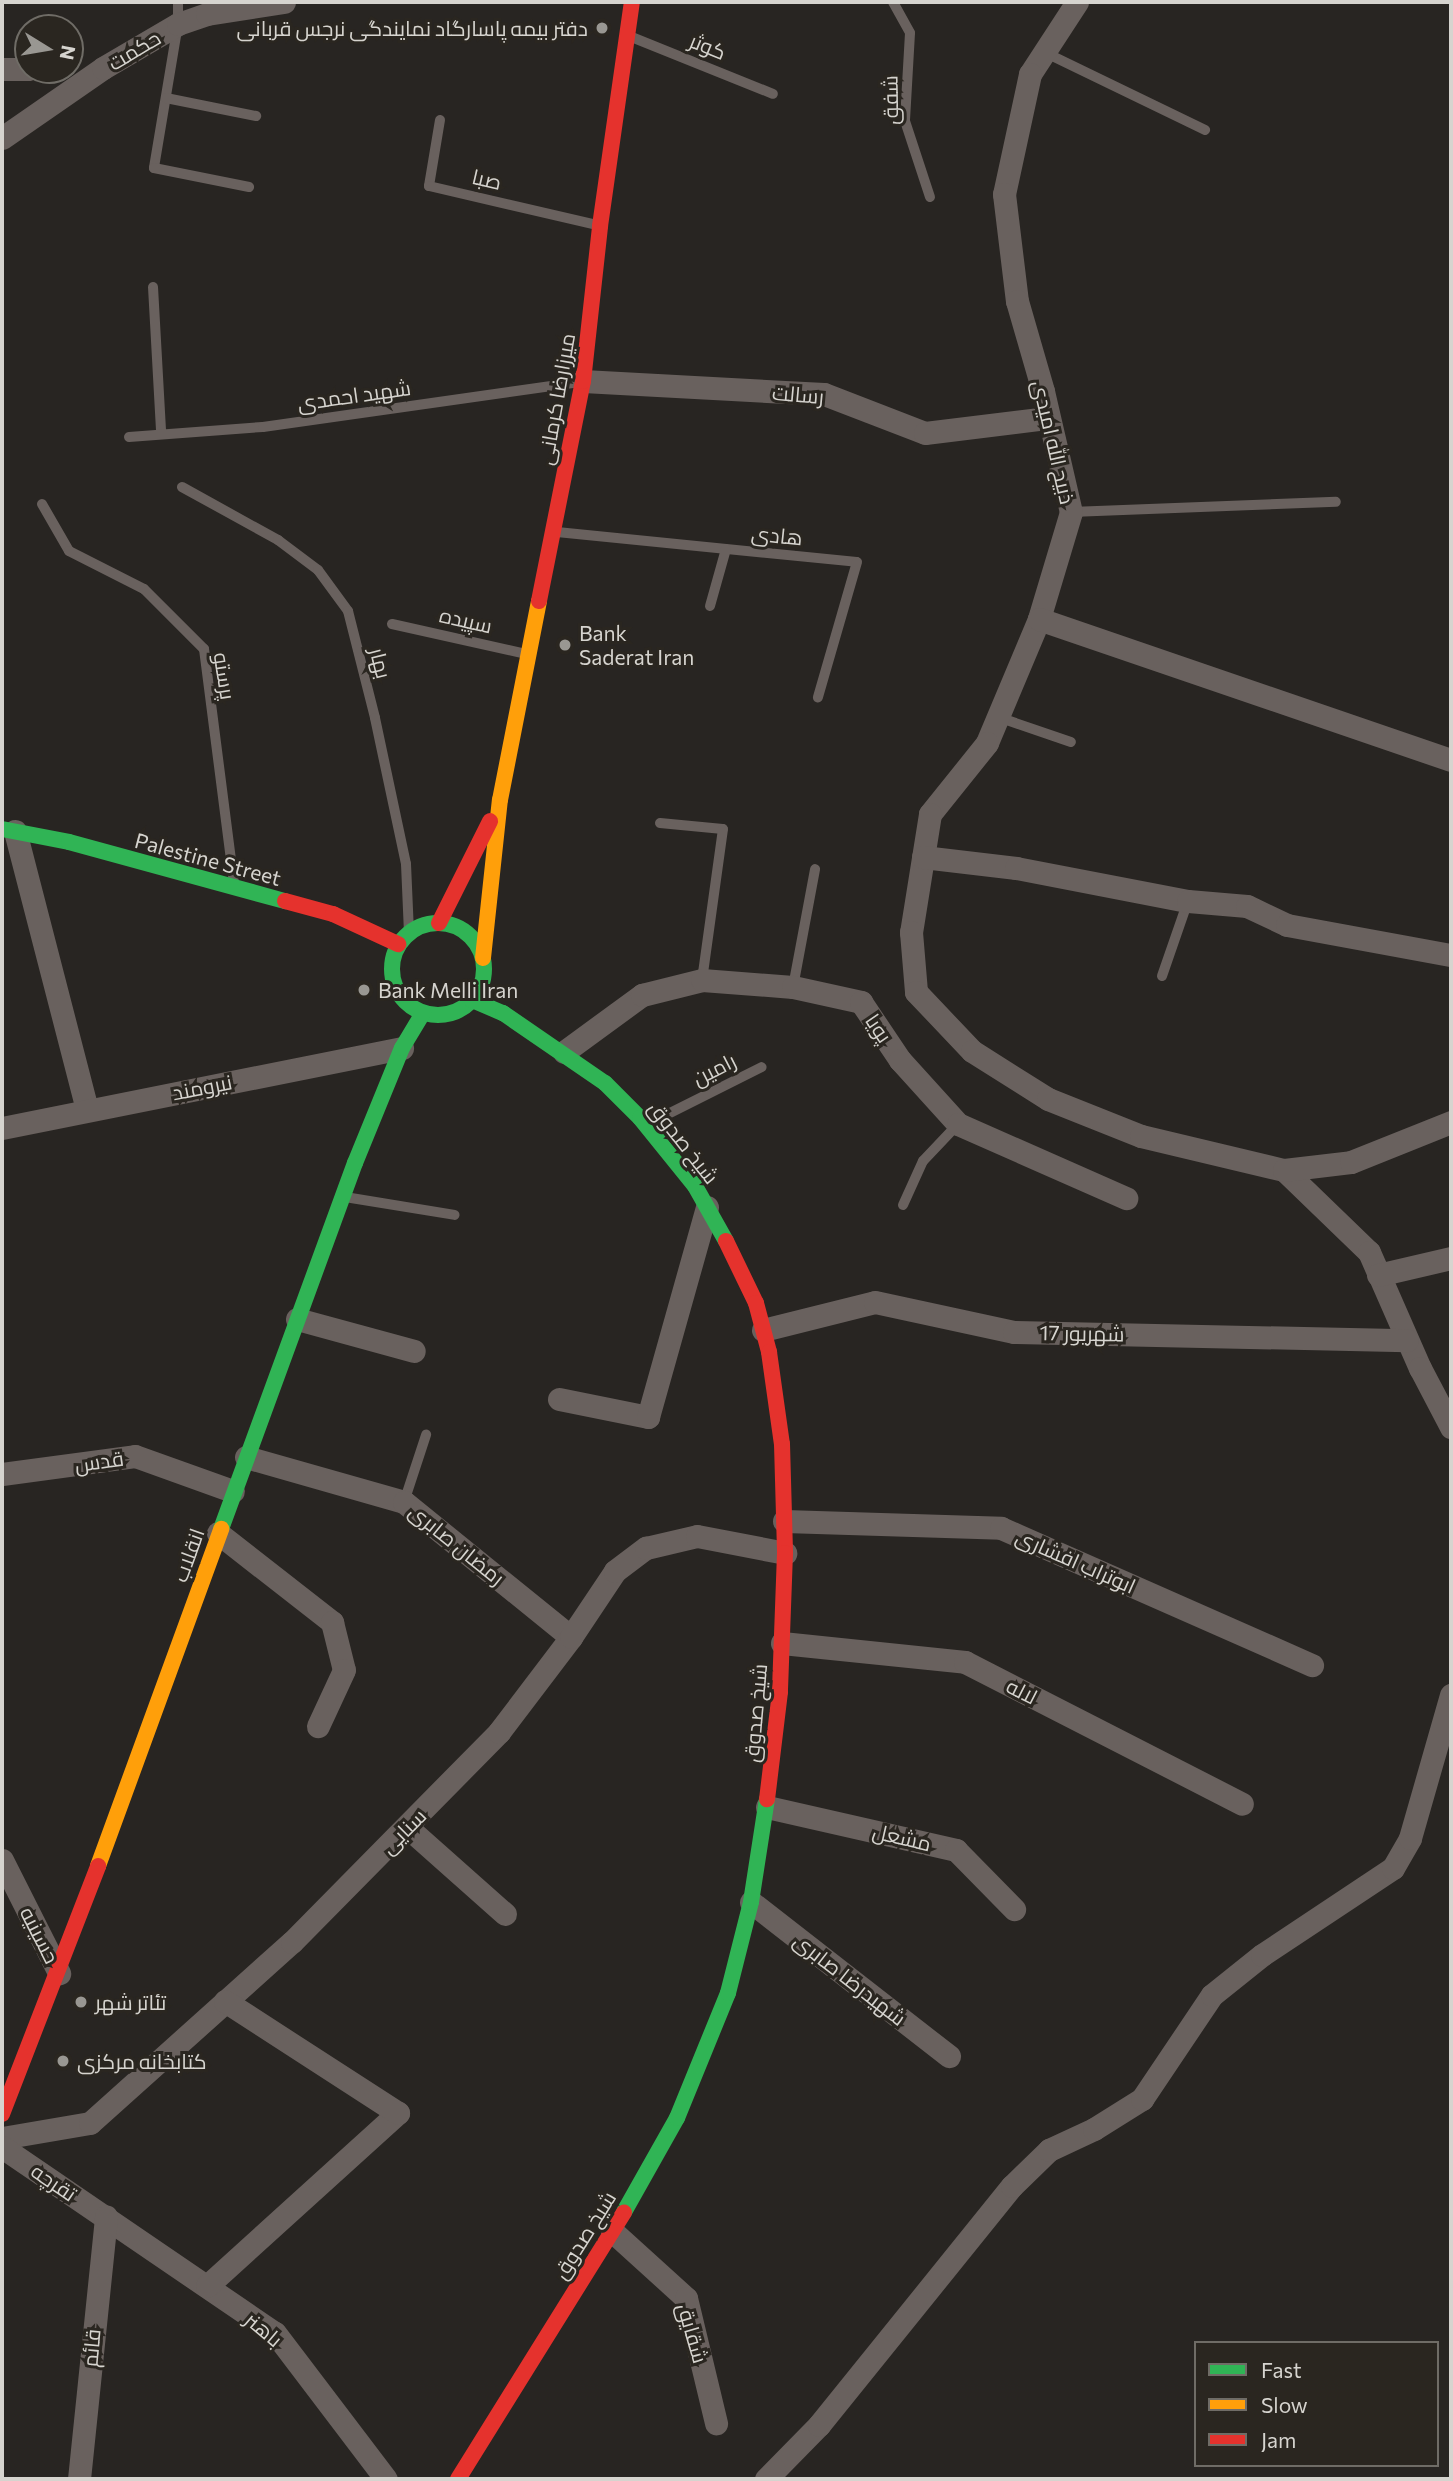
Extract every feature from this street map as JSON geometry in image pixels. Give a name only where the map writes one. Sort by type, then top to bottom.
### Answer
[{"type":"main road","name":"میرزارضا کرمانی","points":[[500,800],[583,381],[600,226],[632,2]]},
{"type":"main road","points":[[439,923],[500,800]]},
{"type":"main road","points":[[483,958],[477,944],[467,933],[455,926],[439,923],[424,925],[404,938],[391,971],[394,985],[410,1007],[423,1013],[450,1014],[472,1000],[482,980],[500,800]]},
{"type":"main road","name":"Palestine Street","points":[[8,830],[69,842],[333,914],[404,938]]},
{"type":"main road","name":"شیخ صدوق","points":[[457,2479],[612,2231],[677,2118],[728,1993],[751,1902],[766,1807],[780,1692],[785,1553],[782,1444],[769,1352],[751,1291],[707,1207],[695,1186],[646,1125],[605,1083],[564,1052],[503,1013],[472,1000]]},
{"type":"main road","name":"انقلاب","points":[[2,2114],[59,1973],[342,1196],[402,1048],[423,1013]]},
{"type":"street","name":"حکمت","points":[[2,138],[178,13],[207,14],[244,5],[284,2]]},
{"type":"street","name":"ذبیح الله امیدی","points":[[1077,2],[1030,74],[1004,194],[1017,301],[1071,512],[1039,619],[987,743],[930,814],[911,932],[916,992],[972,1051],[1048,1099],[1141,1136],[1284,1170]]},
{"type":"street","points":[[84,69],[103,68]]},
{"type":"street","name":"رسالت","points":[[583,381],[824,394],[925,433],[1048,418]]},
{"type":"street","points":[[1039,619],[1451,760]]},
{"type":"street","points":[[8,830],[87,1109]]},
{"type":"street","points":[[923,857],[1016,868],[1188,901],[1247,906],[1287,925],[1451,955]]},
{"type":"street","name":"پویا","points":[[564,1052],[642,995],[702,980],[793,987],[860,1002],[900,1060],[958,1124],[1126,1198]]},
{"type":"street","name":"نیرومند","points":[[2,1128],[402,1048]]},
{"type":"street","points":[[1284,1170],[1351,1162],[1451,1122]]},
{"type":"street","points":[[1284,1170],[1369,1252],[1407,1340],[1450,1419]]},
{"type":"street","points":[[559,1399],[648,1416],[707,1207]]},
{"type":"street","points":[[1378,1275],[1451,1258]]},
{"type":"street","name":"17 شهریور","points":[[763,1330],[876,1302],[1014,1332],[1407,1340]]},
{"type":"street","points":[[297,1319],[414,1351]]},
{"type":"street","name":"قدس","points":[[2,1474],[135,1456],[233,1491]]},
{"type":"street","name":"رمضان صابری","points":[[246,1457],[404,1502],[571,1637]]},
{"type":"street","name":"ابوتراب افشاری","points":[[784,1521],[1001,1528],[1312,1665]]},
{"type":"street","points":[[218,1533],[332,1622],[344,1670],[318,1726]]},
{"type":"street","name":"سنایی","points":[[2,2138],[90,2123],[292,1942],[499,1732],[571,1637],[615,1571],[646,1548],[697,1536],[785,1553]]},
{"type":"street","name":"لاله","points":[[782,1643],[965,1662],[1242,1804]]},
{"type":"street","points":[[766,2479],[819,2425],[1012,2186],[1049,2150],[1094,2129],[1142,2099],[1212,1995],[1262,1955],[1393,1868],[1410,1838],[1451,1695]]},
{"type":"street","name":"مشعل","points":[[766,1807],[956,1850],[1014,1909]]},
{"type":"street","points":[[407,1827],[505,1914]]},
{"type":"street","name":"حسینیه","points":[[2,1860],[59,1973]]},
{"type":"street","name":"شهیدرضا صابری","points":[[751,1902],[949,2056]]},
{"type":"street","points":[[207,2286],[398,2113],[225,2001]]},
{"type":"street","name":"تقرچه","points":[[2,2147],[106,2216]]},
{"type":"street","name":"باهنر","points":[[106,2216],[275,2333],[386,2479]]},
{"type":"street","name":"قائم","points":[[79,2479],[106,2216]]},
{"type":"street","name":"شقایق","points":[[612,2231],[686,2298],[716,2423]]},
{"type":"lane","name":"شفق","points":[[893,2],[910,33],[905,121],[930,197]]},
{"type":"lane","points":[[178,13],[154,168],[250,187]]},
{"type":"lane","name":"کوثر","points":[[627,36],[773,94]]},
{"type":"lane","points":[[1044,52],[1205,130]]},
{"type":"lane","points":[[166,98],[256,116]]},
{"type":"lane","name":"صبا","points":[[440,120],[429,186],[600,226]]},
{"type":"lane","points":[[153,287],[160,432]]},
{"type":"lane","name":"شهید احمدی","points":[[129,437],[160,432],[263,427],[583,381]]},
{"type":"lane","name":"بهار","points":[[182,487],[278,540],[318,570],[348,611],[375,718],[406,864],[404,938]]},
{"type":"lane","points":[[1071,512],[1336,502]]},
{"type":"lane","name":"پرستو","points":[[42,504],[69,551],[144,589],[204,649],[234,888]]},
{"type":"lane","name":"هادی","points":[[554,532],[857,562],[818,697]]},
{"type":"lane","points":[[710,606],[726,550]]},
{"type":"lane","name":"سپیده","points":[[393,624],[530,655]]},
{"type":"lane","points":[[998,717],[1071,742]]},
{"type":"lane","points":[[660,823],[723,829],[702,980]]},
{"type":"lane","points":[[793,987],[815,869]]},
{"type":"lane","points":[[1162,976],[1188,901]]},
{"type":"lane","name":"رامین","points":[[646,1125],[762,1067]]},
{"type":"lane","points":[[903,1205],[923,1161],[958,1124]]},
{"type":"lane","points":[[342,1196],[456,1215]]},
{"type":"lane","points":[[404,1502],[426,1434]]},
{"type":"traffic: fast","points":[[2,829],[69,842],[285,901]]},
{"type":"traffic: fast","points":[[438,923],[456,926],[471,936],[481,951],[484,969],[481,987],[471,1002],[456,1012],[438,1015],[420,1012],[405,1002],[395,987],[392,969],[395,951],[405,936],[420,926],[438,923]]},
{"type":"traffic: fast","points":[[472,1000],[503,1013],[605,1083],[640,1118],[695,1186],[726,1241]]},
{"type":"traffic: fast","points":[[221,1529],[355,1163],[402,1048],[423,1013]]},
{"type":"traffic: fast","points":[[624,2212],[677,2118],[728,1993],[751,1902],[767,1799]]},
{"type":"traffic: slow","points":[[483,958],[500,800],[539,601]]},
{"type":"traffic: slow","points":[[98,1866],[221,1529]]},
{"type":"traffic: jam","points":[[539,601],[583,381],[600,226],[632,2]]},
{"type":"traffic: jam","points":[[439,923],[490,821]]},
{"type":"traffic: jam","points":[[285,901],[333,914],[398,944]]},
{"type":"traffic: jam","points":[[726,1241],[756,1303],[769,1352],[782,1444],[785,1553],[780,1692],[767,1799]]},
{"type":"traffic: jam","points":[[2,2114],[98,1866]]},
{"type":"traffic: jam","points":[[458,2479],[624,2212]]},
{"type":"place","name":"دفتر بیمه پاسارگاد نمایندگی نرجس قربانی","points":[[602,28]]},
{"type":"place","name":"Bank Saderat Iran","points":[[565,645]]},
{"type":"place","name":"Bank Melli Iran","points":[[364,990]]},
{"type":"place","name":"تئاتر شهر","points":[[81,2002]]},
{"type":"place","name":"کتابخانه مرکزی","points":[[63,2061]]}]
